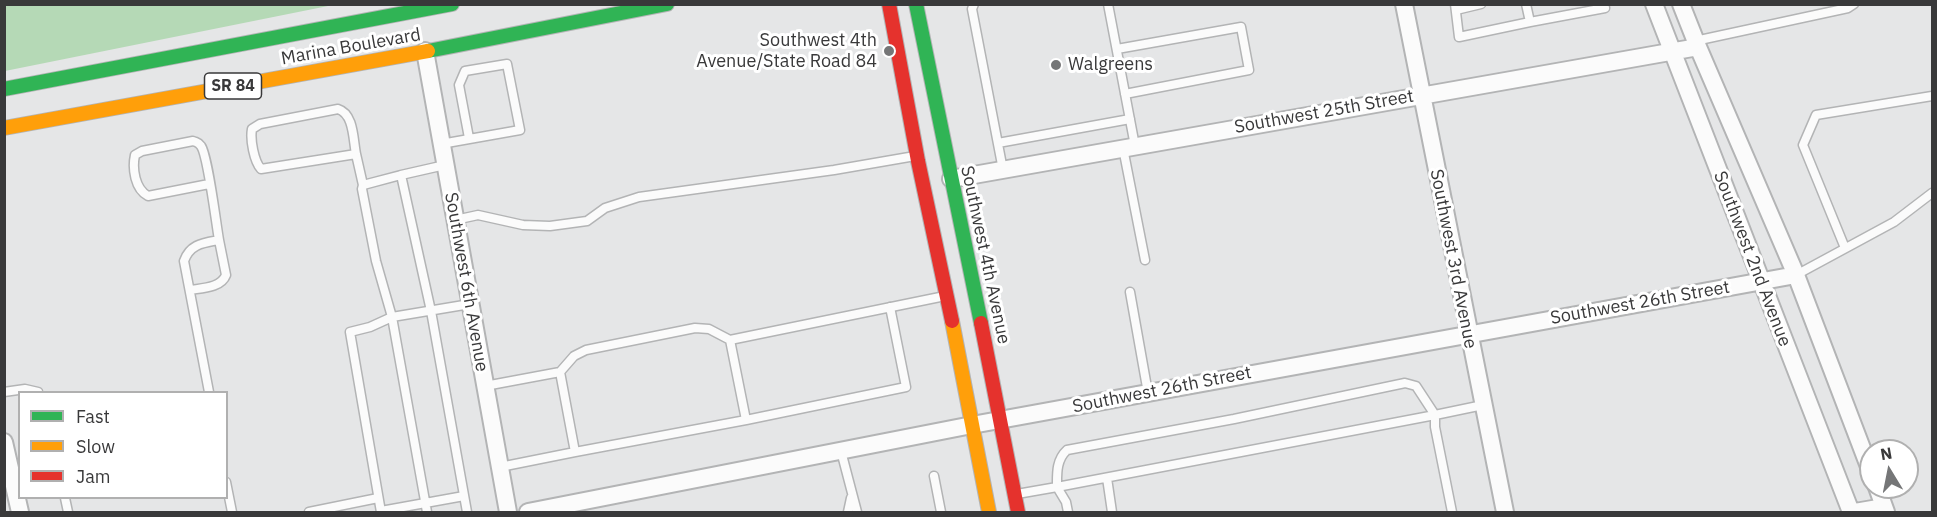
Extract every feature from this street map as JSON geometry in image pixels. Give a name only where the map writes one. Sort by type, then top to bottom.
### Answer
[{"type":"main road","name":"Marina Boulevard","points":[[4,89],[423,7],[452,4]]},
{"type":"main road","name":"Marina Boulevard","points":[[4,128],[667,4]]},
{"type":"main road","points":[[889,4],[989,513]]},
{"type":"main road","name":"Southwest 4th Avenue","points":[[916,4],[967,249],[1018,513]]},
{"type":"street","name":"Southwest 3rd Avenue","points":[[1404,4],[1420,95],[1505,513]]},
{"type":"street","name":"Southwest 2nd Avenue","points":[[1654,4],[1853,513]]},
{"type":"street","name":"Southwest 2nd Avenue","points":[[1681,4],[1696,44],[1796,275],[1859,440]]},
{"type":"street","name":"Southwest 25th Street","points":[[951,179],[1671,52],[1696,44]]},
{"type":"street","name":"Southwest 6th Avenue","points":[[424,51],[508,513]]},
{"type":"street","name":"Southwest 26th Street","points":[[528,513],[972,425],[1796,275]]},
{"type":"street","points":[[4,442],[20,513]]},
{"type":"street","points":[[1853,513],[1885,510]]},
{"type":"lane","points":[[974,4],[972,9],[1003,170]]},
{"type":"lane","points":[[1108,4],[1130,119],[1129,147],[1145,260]]},
{"type":"lane","points":[[1481,4],[1455,7],[1459,37],[1605,8],[1604,4]]},
{"type":"lane","points":[[1526,4],[1530,22]]},
{"type":"lane","points":[[1696,44],[1848,8],[1854,4]]},
{"type":"lane","points":[[1117,49],[1241,27],[1249,70],[1125,94]]},
{"type":"lane","points":[[441,144],[520,130],[507,64],[465,71],[459,85],[469,138]]},
{"type":"lane","points":[[1845,248],[1803,145],[1816,115],[1932,96]]},
{"type":"lane","points":[[356,154],[261,169],[256,162],[252,129],[260,124],[338,109],[349,117],[363,185],[376,261],[392,317],[428,513]]},
{"type":"lane","points":[[998,143],[1130,119]]},
{"type":"lane","points":[[190,290],[219,284],[226,275],[209,184],[202,149],[199,143],[193,141],[142,151],[135,155],[133,164],[138,186],[148,195],[209,184]]},
{"type":"lane","points":[[455,220],[478,215],[523,225],[550,226],[587,221],[605,208],[639,197],[834,170],[917,155]]},
{"type":"lane","points":[[363,185],[445,165]]},
{"type":"lane","points":[[402,176],[431,311],[467,513]]},
{"type":"lane","points":[[1796,275],[1894,222],[1932,193]]},
{"type":"lane","points":[[209,391],[184,261],[187,252],[197,244],[219,240]]},
{"type":"lane","points":[[1130,292],[1148,393]]},
{"type":"lane","points":[[485,386],[560,372],[574,356],[585,350],[695,328],[709,329],[730,340],[947,295]]},
{"type":"lane","points":[[464,496],[381,512],[350,332],[370,327],[392,317],[470,304]]},
{"type":"lane","points":[[500,466],[746,420],[906,387],[890,307]]},
{"type":"lane","points":[[730,340],[746,420]]},
{"type":"lane","points":[[560,372],[575,452]]},
{"type":"lane","points":[[1068,513],[1066,502],[1057,487],[1057,470],[1061,455],[1066,450],[1234,419],[1405,383],[1416,386],[1435,415],[1435,427],[1452,513]]},
{"type":"lane","points":[[4,392],[24,389],[31,391]]},
{"type":"lane","points":[[1014,494],[1483,405]]},
{"type":"lane","points":[[841,451],[856,513]]},
{"type":"lane","points":[[934,476],[941,513]]},
{"type":"lane","points":[[1107,478],[1112,513]]},
{"type":"lane","points":[[228,493],[232,513]]},
{"type":"lane","points":[[848,513],[852,494]]},
{"type":"lane","points":[[309,513],[378,498]]},
{"type":"green space","points":[[5,4],[333,4],[333,5],[5,71]]},
{"type":"traffic: fast","points":[[4,89],[452,4]]},
{"type":"traffic: fast","points":[[428,51],[667,4]]},
{"type":"traffic: fast","points":[[916,4],[981,323]]},
{"type":"traffic: slow","points":[[4,128],[428,51]]},
{"type":"traffic: slow","points":[[952,321],[989,512]]},
{"type":"traffic: jam","points":[[889,4],[918,161],[952,321]]},
{"type":"traffic: jam","points":[[981,323],[1018,512]]},
{"type":"place","name":"Southwest 4th Avenue/State Road 84","points":[[889,51]]},
{"type":"place","name":"Walgreens","points":[[1056,65]]}]
